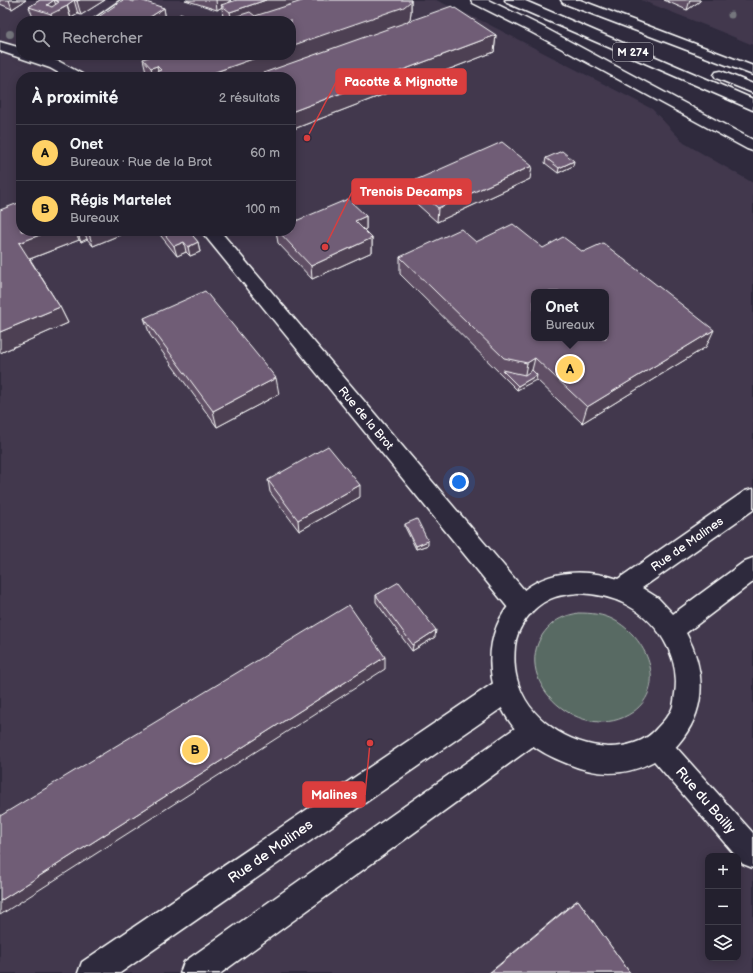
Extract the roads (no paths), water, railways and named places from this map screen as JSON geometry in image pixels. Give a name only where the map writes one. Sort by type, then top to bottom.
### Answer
[{"type":"main road","points":[[478,0],[536,29],[753,146]]},
{"type":"main road","name":"M 274","points":[[512,0],[753,105]]},
{"type":"main road","points":[[561,1],[753,71]]},
{"type":"main road","name":"M 274","points":[[561,1],[688,60]]},
{"type":"main road","points":[[0,46],[16,51]]},
{"type":"main road","points":[[45,60],[70,72]]},
{"type":"main road","points":[[709,70],[753,88]]},
{"type":"main road","name":"Rue de la Brot","points":[[214,236],[522,606]]},
{"type":"main road","name":"Rue de Malines","points":[[621,590],[753,498]]},
{"type":"main road","points":[[672,629],[753,568]]},
{"type":"main road","points":[[579,582],[600,584],[621,590],[649,606],[672,629],[684,653],[690,679],[687,705],[676,728],[658,746],[630,758],[596,760],[563,750],[534,730],[518,711],[507,689],[501,666],[502,643],[509,623],[522,606],[539,593],[558,585],[579,582]]},
{"type":"main road","name":"Rue de Malines","points":[[93,973],[507,689]]},
{"type":"main road","points":[[195,973],[534,730]]},
{"type":"main road","name":"Rue du Bailly","points":[[658,746],[753,854]]},
{"type":"lane","points":[[102,16],[126,0]]},
{"type":"place","name":"Pacotte & Mignotte","points":[[307,138]]},
{"type":"place","name":"Trenois Decamps","points":[[325,247]]},
{"type":"place","name":"Onet","points":[[570,369]]},
{"type":"place","name":"Malines","points":[[370,743]]},
{"type":"place","name":"Régis Martelet","points":[[195,750]]}]
